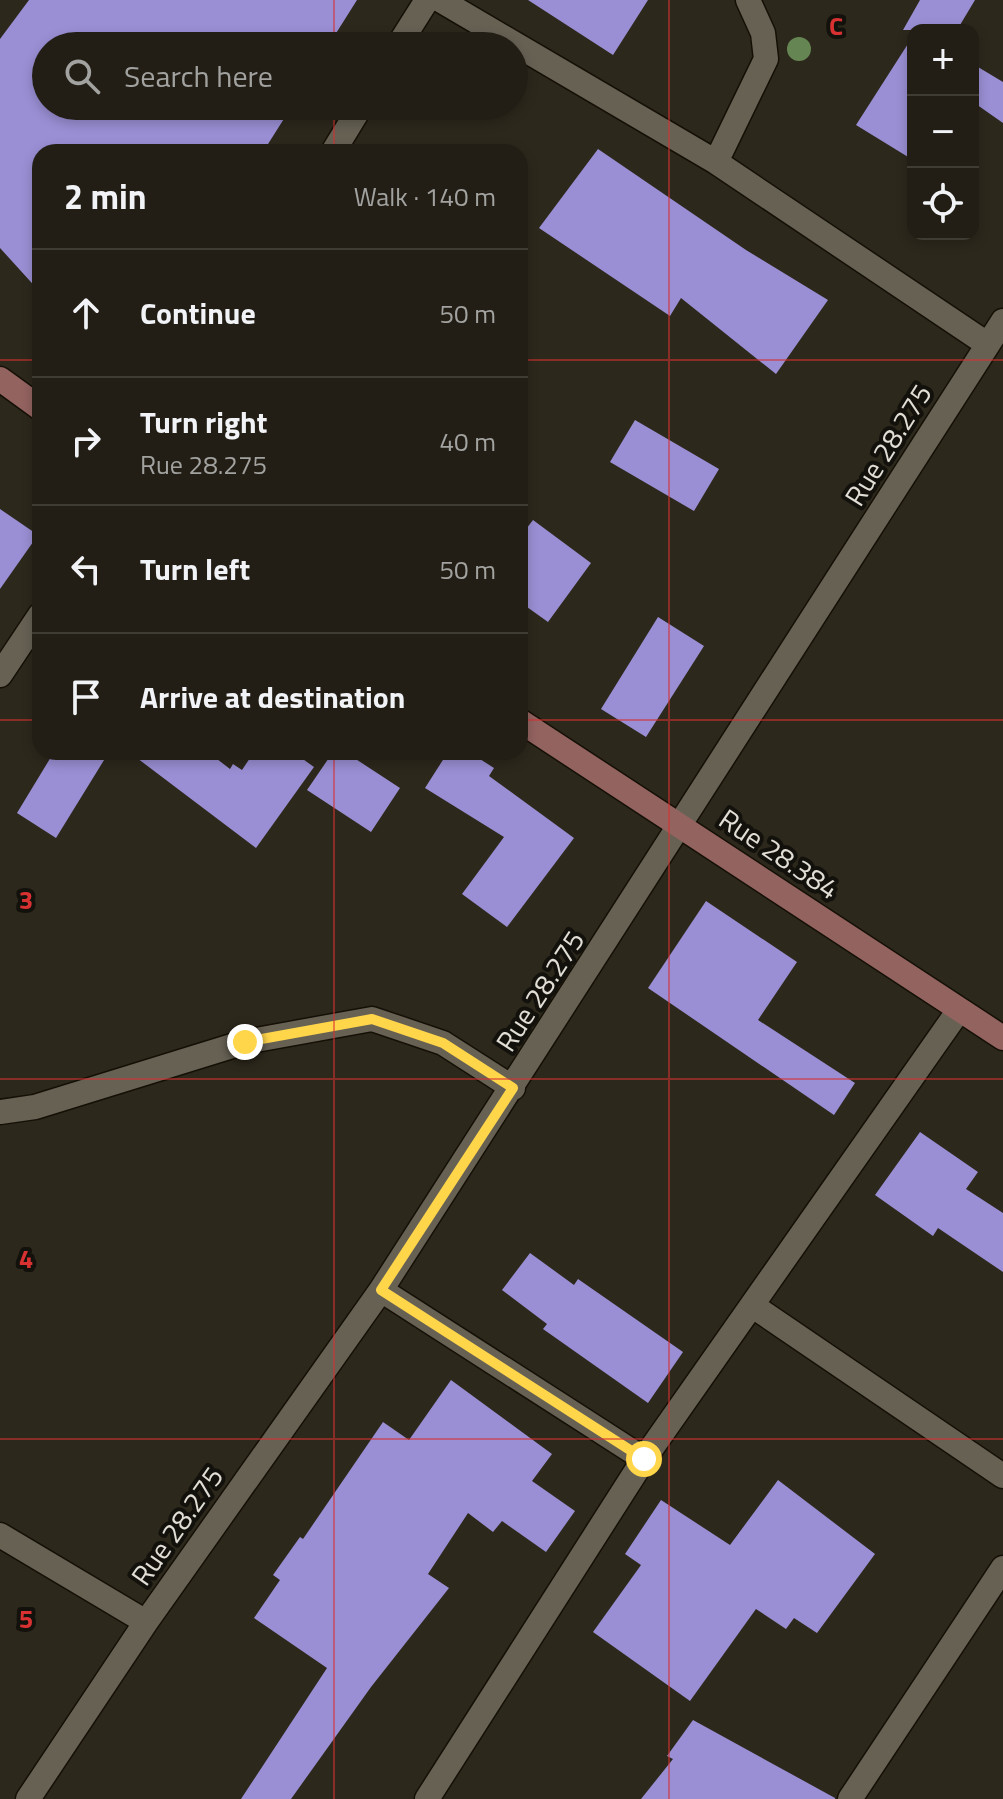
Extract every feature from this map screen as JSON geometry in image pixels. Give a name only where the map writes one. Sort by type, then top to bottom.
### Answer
[{"type":"street","points":[[407,32],[427,0]]},
{"type":"street","points":[[440,0],[495,32]]},
{"type":"street","points":[[716,162],[766,59],[763,33],[748,0]]},
{"type":"street","points":[[528,52],[716,162],[987,344]]},
{"type":"street","points":[[338,144],[352,120]]},
{"type":"street","name":"Rue 28.275","points":[[28,1799],[146,1622],[381,1290],[683,825],[1003,321]]},
{"type":"street","points":[[0,379],[32,402]]},
{"type":"street","points":[[0,675],[32,627]]},
{"type":"street","name":"Rue 28.384","points":[[528,726],[683,825],[1003,1038]]},
{"type":"street","points":[[427,1799],[644,1459],[959,1010]]},
{"type":"street","points":[[0,1112],[35,1107],[245,1042],[372,1019],[443,1043],[513,1088]]},
{"type":"street","points":[[381,1290],[644,1459]]},
{"type":"street","points":[[753,1306],[1003,1476]]},
{"type":"street","points":[[0,1535],[146,1622]]},
{"type":"street","points":[[850,1799],[1003,1568]]},
{"type":"building","points":[[29,0],[357,0],[337,32],[32,32],[32,120],[283,120],[268,144],[32,144],[32,283],[0,248],[0,39]]},
{"type":"building","points":[[528,0],[648,0],[613,55]]},
{"type":"building","points":[[920,0],[975,0],[961,24],[907,24],[907,30],[903,30]]},
{"type":"building","points":[[907,45],[907,156],[856,125]]},
{"type":"building","points":[[979,68],[1003,82],[1003,123],[979,106]]},
{"type":"building","points":[[598,149],[746,250],[828,300],[776,374],[681,298],[670,316],[539,228]]},
{"type":"building","points":[[635,420],[719,469],[694,511],[610,462]]},
{"type":"building","points":[[0,509],[32,531],[32,544],[0,589]]},
{"type":"building","points":[[533,520],[591,563],[548,622],[528,608],[528,527]]},
{"type":"building","points":[[658,617],[704,646],[646,737],[601,709]]},
{"type":"building","points":[[49,760],[104,760],[56,838],[17,813]]},
{"type":"building","points":[[140,760],[218,760],[230,769],[233,764],[242,770],[249,760],[304,760],[314,767],[256,848]]},
{"type":"building","points":[[328,760],[357,760],[400,788],[371,832],[307,790]]},
{"type":"building","points":[[443,760],[482,760],[494,768],[489,776],[574,838],[507,927],[462,894],[504,837],[425,788]]},
{"type":"building","points":[[706,901],[797,962],[758,1020],[855,1083],[834,1115],[648,988]]},
{"type":"building","points":[[920,1132],[978,1172],[966,1189],[1003,1213],[1003,1272],[938,1228],[933,1236],[875,1195]]},
{"type":"building","points":[[530,1253],[574,1285],[578,1279],[683,1352],[648,1403],[543,1329],[547,1324],[502,1290]]},
{"type":"building","points":[[451,1380],[552,1454],[532,1481],[575,1511],[546,1552],[502,1521],[493,1532],[468,1513],[428,1574],[449,1588],[371,1687],[291,1799],[241,1799],[327,1668],[254,1618],[280,1580],[273,1575],[300,1537],[303,1539],[383,1422],[409,1440]]},
{"type":"building","points":[[778,1480],[875,1554],[817,1633],[794,1618],[786,1629],[756,1609],[690,1701],[593,1632],[641,1565],[625,1554],[661,1500],[730,1545]]},
{"type":"building","points":[[693,1720],[835,1799],[641,1799],[673,1759],[667,1756]]},
{"type":"route","points":[[245,1042],[372,1019],[443,1043],[513,1088],[381,1290],[644,1459]]}]
